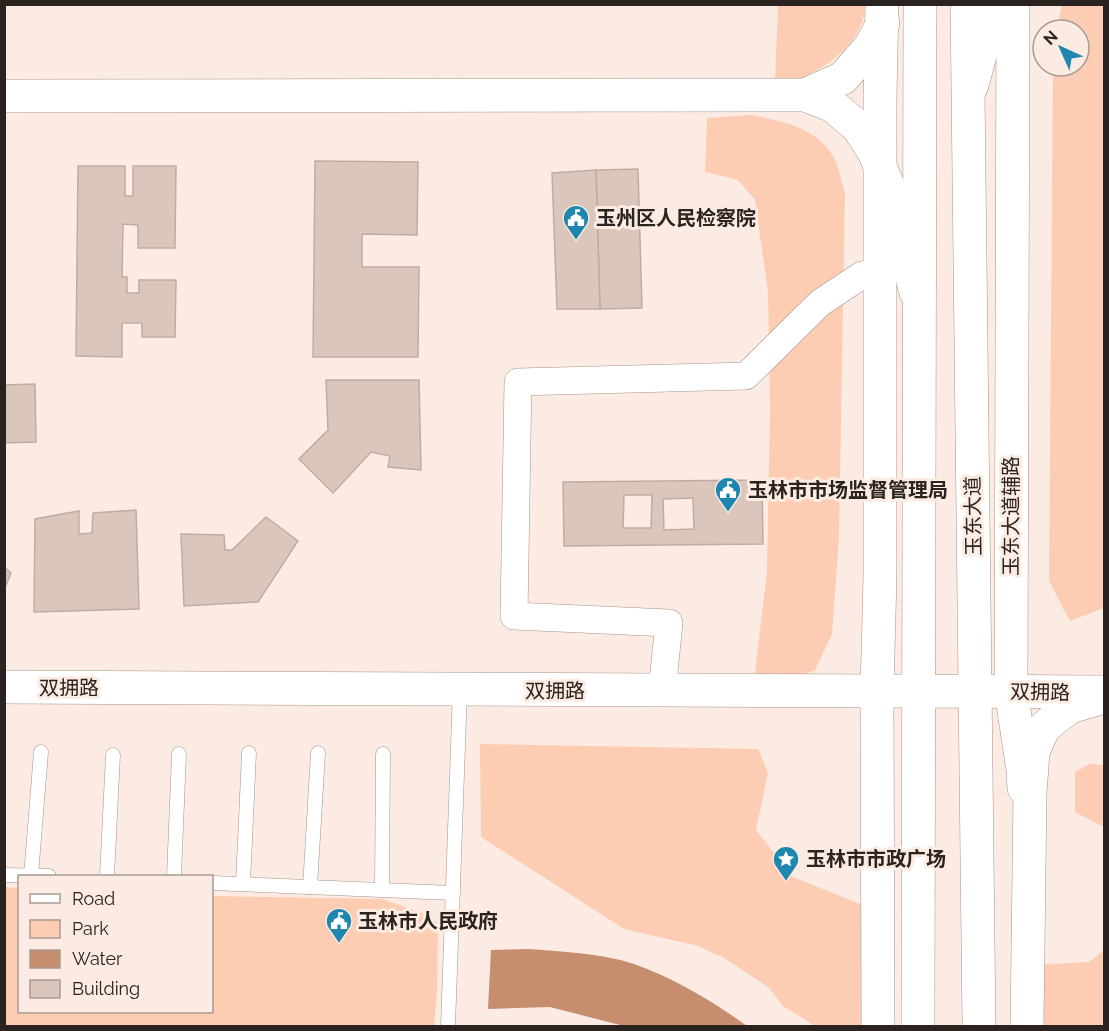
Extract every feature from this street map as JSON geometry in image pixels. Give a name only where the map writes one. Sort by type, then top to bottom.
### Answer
[{"type":"street","points":[[918,1026],[920,4]]},
{"type":"street","name":"玉东大道","points":[[967,4],[979,1026]]},
{"type":"street","points":[[968,98],[994,4]]},
{"type":"street","name":"玉东大道辅路","points":[[1013,4],[1011,691],[1023,770],[1027,1026]]},
{"type":"street","points":[[886,12],[879,166],[892,263],[920,307]]},
{"type":"street","points":[[4,96],[805,94],[843,78],[870,47],[886,12]]},
{"type":"street","points":[[805,94],[833,106],[858,127],[874,152],[879,166]]},
{"type":"street","points":[[878,1026],[877,692],[880,576],[880,322],[892,263],[920,211]]},
{"type":"street","points":[[662,691],[669,623],[514,616],[518,382],[746,376],[820,303],[862,275],[892,263]]},
{"type":"street","name":"双拥路","points":[[4,687],[1104,692]]},
{"type":"street","points":[[1027,1026],[1030,793],[1033,752],[1043,729],[1070,706],[1104,697]]},
{"type":"lane","points":[[448,1026],[460,690]]},
{"type":"lane","points":[[31,875],[41,752]]},
{"type":"lane","points":[[243,884],[249,753]]},
{"type":"lane","points":[[310,887],[318,753]]},
{"type":"lane","points":[[108,875],[113,754]]},
{"type":"lane","points":[[174,875],[179,754]]},
{"type":"lane","points":[[382,890],[383,754]]},
{"type":"lane","points":[[213,883],[453,893]]},
{"type":"green space","points":[[778,5],[866,5],[864,17],[854,37],[830,62],[802,79],[775,81]]},
{"type":"green space","points":[[1062,5],[1104,5],[1104,608],[1070,621],[1049,581],[1053,78],[1091,78],[1091,18],[1059,18]]},
{"type":"green space","points":[[751,115],[786,123],[817,138],[833,156],[845,192],[839,537],[832,634],[815,670],[788,682],[754,681],[767,571],[770,411],[768,292],[755,200],[738,180],[705,172],[707,118]]},
{"type":"green space","points":[[480,744],[758,749],[768,773],[756,830],[793,877],[865,906],[868,1026],[815,1026],[783,1006],[768,987],[724,958],[698,946],[624,929],[481,837]]},
{"type":"green space","points":[[1089,764],[1104,765],[1104,827],[1075,812],[1075,772]]},
{"type":"green space","points":[[5,887],[18,888],[18,1013],[213,1013],[213,896],[382,899],[425,914],[438,923],[434,1026],[5,1026]]},
{"type":"green space","points":[[1104,950],[1104,1026],[1036,1026],[1037,965],[1089,962]]},
{"type":"water","points":[[529,949],[596,955],[634,964],[693,991],[747,1026],[624,1026],[550,1007],[488,1009],[491,950]]},
{"type":"building","points":[[315,161],[418,162],[417,235],[362,234],[362,267],[419,267],[418,357],[313,357]]},
{"type":"building","points":[[78,166],[125,166],[125,196],[133,196],[133,166],[176,166],[175,248],[138,248],[138,225],[123,224],[122,277],[127,277],[127,293],[139,293],[139,280],[176,280],[175,337],[142,337],[142,323],[122,323],[122,357],[76,356]]},
{"type":"building","points":[[638,169],[642,308],[600,309],[596,170]]},
{"type":"building","name":"玉州区人民检察院","points":[[596,170],[600,309],[557,309],[552,173]]},
{"type":"building","points":[[326,380],[419,380],[421,470],[388,467],[390,456],[371,452],[333,493],[299,459],[328,430]]},
{"type":"building","points":[[35,384],[36,442],[4,443],[4,385]]},
{"type":"building","name":"玉林市市场监督管理局","points":[[762,480],[763,544],[564,546],[563,482]],"holes":[[[624,495],[652,495],[651,528],[623,528]],[[693,498],[694,529],[664,530],[663,499]]]},
{"type":"building","points":[[136,510],[139,609],[34,612],[35,519],[79,511],[79,534],[92,533],[93,513]]},
{"type":"building","points":[[266,517],[298,541],[258,602],[184,606],[181,534],[224,535],[225,550],[232,550]]},
{"type":"building","points":[[4,567],[11,573],[4,590]]},
{"type":"place","name":"玉州区人民检察院","points":[[576,241]]},
{"type":"place","name":"玉林市市场监督管理局","points":[[728,513]]},
{"type":"place","name":"玉林市市政广场","points":[[786,882]]},
{"type":"place","name":"玉林市人民政府","points":[[339,944]]}]
